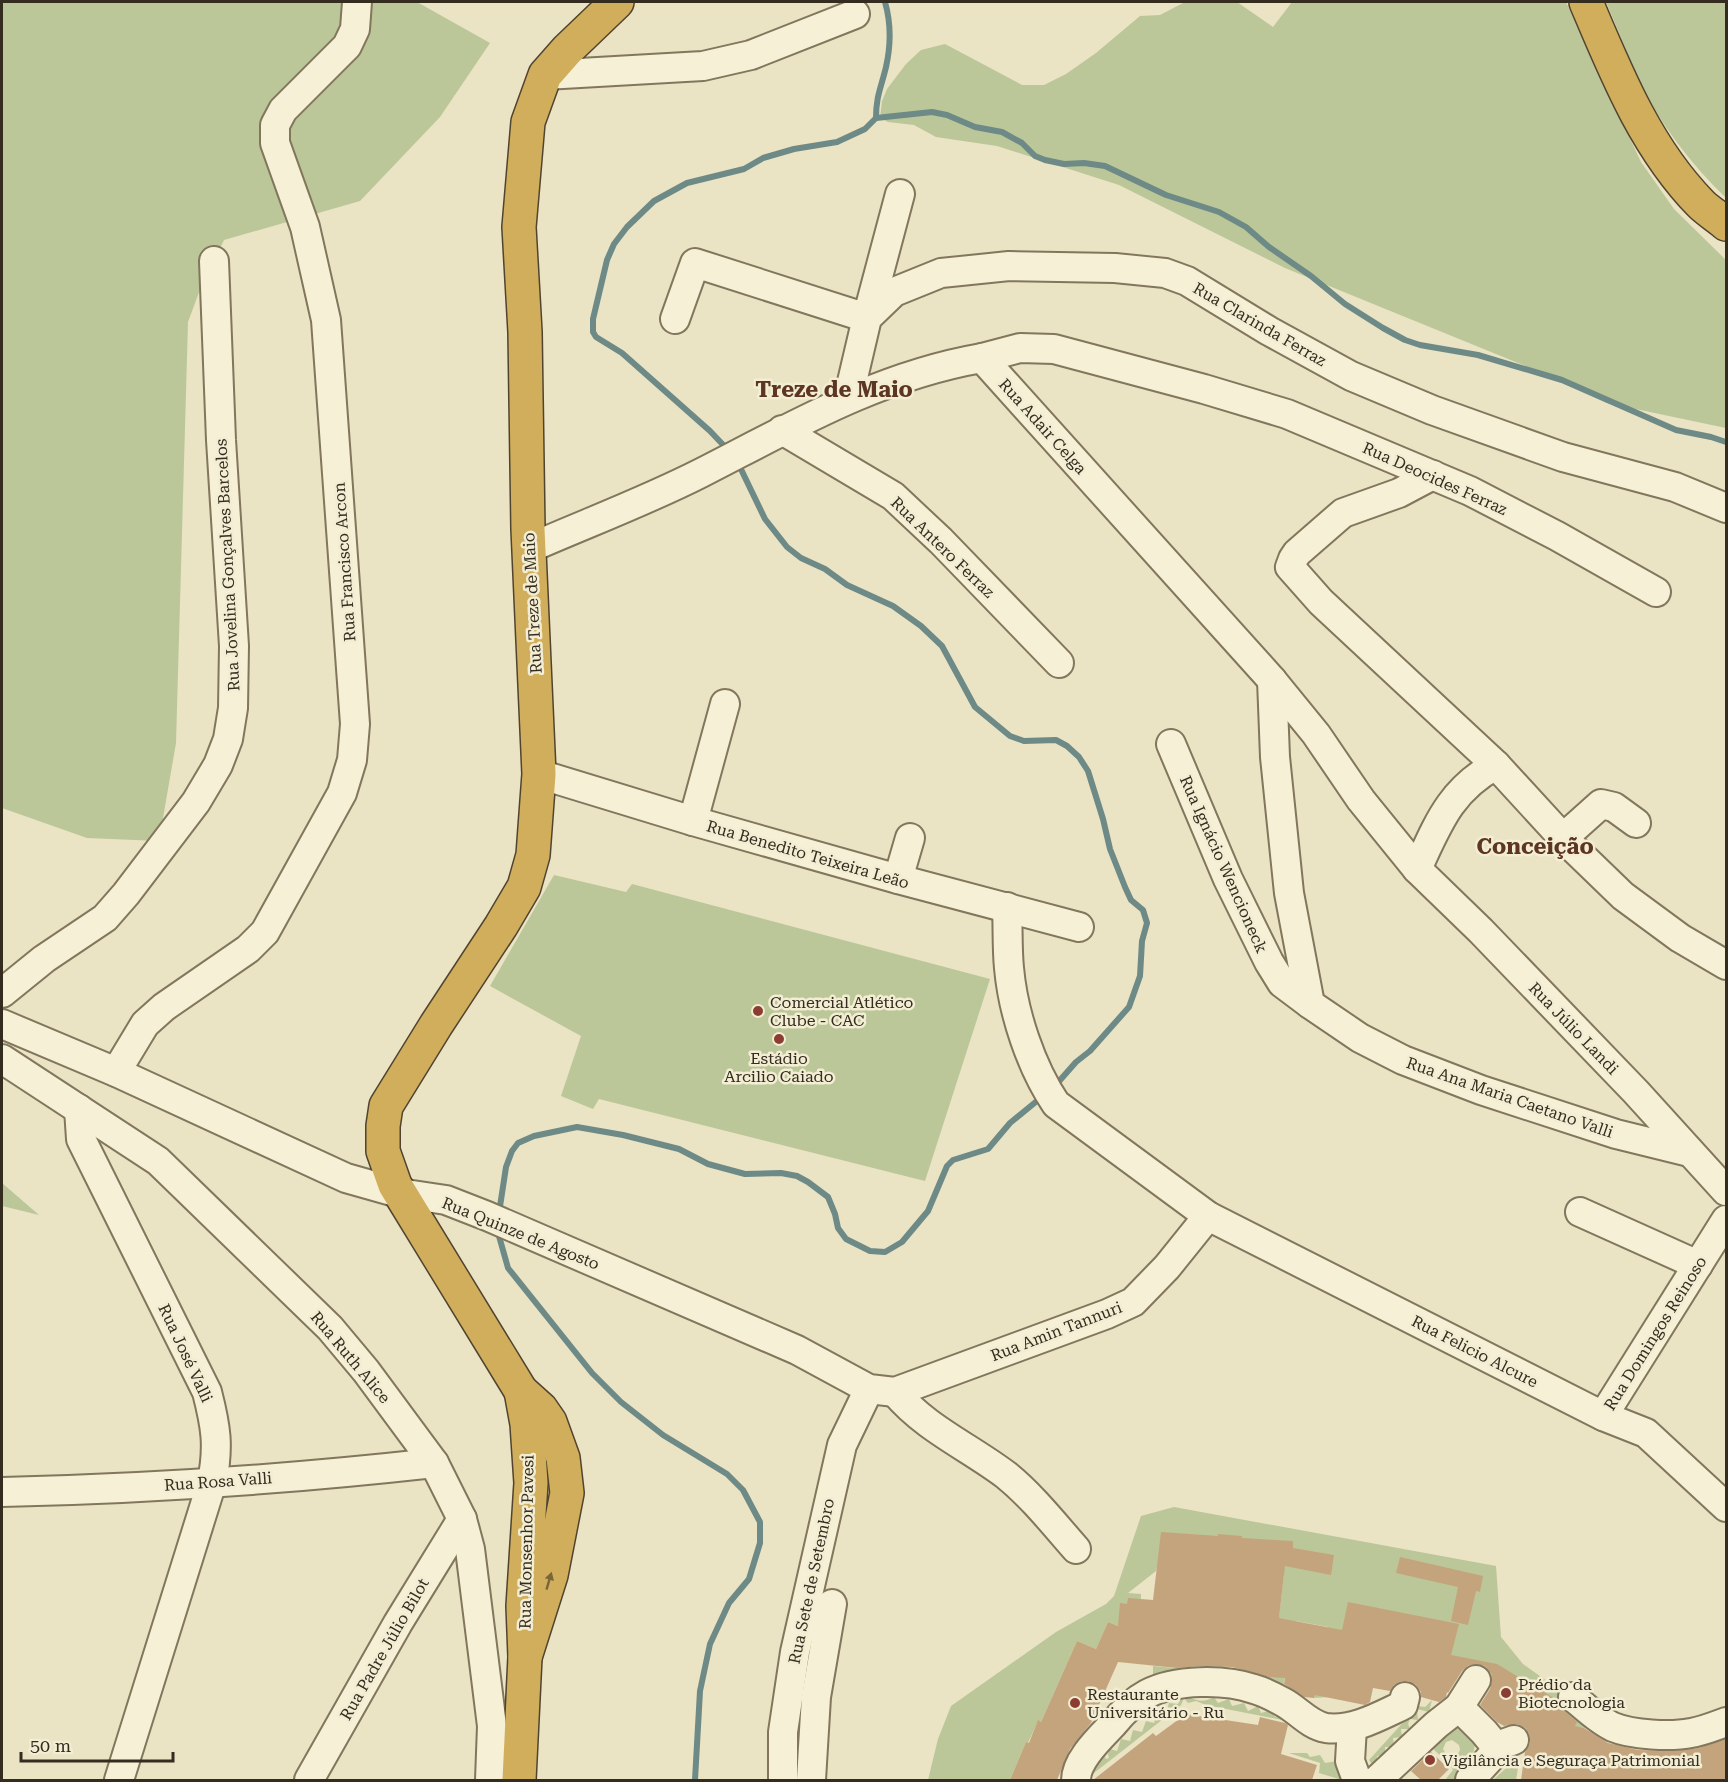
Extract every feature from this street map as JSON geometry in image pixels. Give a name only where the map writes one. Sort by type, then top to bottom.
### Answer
[{"type":"highway","name":"Rua Treze de Maio","points":[[399,1192],[383,1151],[382,1126],[386,1106],[524,887],[533,855],[539,774],[530,548],[525,332],[519,227],[528,122],[545,75],[614,2]]},
{"type":"highway","points":[[1586,2],[1642,126],[1702,205],[1726,224]]},
{"type":"highway","name":"Rua Monsenhor Pavesi","points":[[399,1192],[521,1391],[541,1409],[550,1422],[563,1458],[567,1493],[563,1518],[551,1575],[525,1657]]},
{"type":"highway","name":"Rua Monsenhor Pavesi","points":[[519,1780],[525,1657],[523,1606],[531,1483],[527,1424],[521,1391]]},
{"type":"highway","points":[[530,1512],[563,1518]]},
{"type":"street","name":"Rua Francisco Arcon","points":[[116,1072],[145,1024],[164,1007],[248,949],[265,932],[342,793],[352,759],[355,724],[326,320],[305,227],[275,143],[275,125],[283,110],[347,46],[355,29],[357,2]]},
{"type":"street","points":[[545,75],[704,66],[751,55],[855,14]]},
{"type":"street","points":[[848,399],[900,194]]},
{"type":"street","name":"Rua Jovelina Gonçalves Barcelos","points":[[2,993],[44,959],[105,918],[196,802],[218,765],[228,739],[233,708],[234,646],[220,428],[214,261]]},
{"type":"street","points":[[675,319],[694,262],[867,318]]},
{"type":"street","name":"Rua Clarinda Ferraz","points":[[867,318],[894,292],[941,273],[1010,266],[1115,268],[1165,273],[1186,281],[1269,331],[1351,375],[1422,406],[1563,457],[1675,487],[1726,508]]},
{"type":"street","name":"Rua Deocides Ferraz","points":[[982,358],[1020,348],[1054,349],[1287,414],[1470,491],[1557,536],[1656,592]]},
{"type":"street","points":[[530,548],[689,478],[848,399],[894,380],[944,365],[982,358]]},
{"type":"street","name":"Rua Adair Celga","points":[[982,358],[1272,680]]},
{"type":"street","name":"Rua Antero Ferraz","points":[[782,430],[893,496],[941,541],[1059,663]]},
{"type":"street","points":[[1433,475],[1399,493],[1343,513],[1297,553],[1290,567],[1321,602],[1496,765],[1563,837],[1623,896],[1680,938],[1726,965]]},
{"type":"street","points":[[1272,680],[1275,757],[1289,893],[1310,1004]]},
{"type":"street","name":"Rua Júlio Landi","points":[[1272,680],[1316,734],[1361,800],[1417,869],[1482,931],[1636,1092],[1726,1191]]},
{"type":"street","points":[[693,822],[725,704]]},
{"type":"street","name":"Rua Ignácio Wencioneck","points":[[1171,744],[1228,879],[1269,962],[1282,983],[1310,1004]]},
{"type":"street","points":[[1417,869],[1446,810],[1463,788],[1477,775],[1496,765]]},
{"type":"street","name":"Rua Benedito Teixeira Leão","points":[[539,774],[693,822],[1079,927]]},
{"type":"street","points":[[1563,837],[1601,804],[1614,807],[1636,824]]},
{"type":"street","points":[[898,879],[910,838]]},
{"type":"street","name":"Rua Felicio Alcure","points":[[1007,907],[1009,968],[1015,1006],[1035,1064],[1045,1087],[1056,1104],[1208,1216],[1604,1416],[1646,1432],[1726,1507]]},
{"type":"street","name":"Rua Ana Maria Caetano Valli","points":[[1310,1004],[1360,1038],[1414,1065],[1481,1090],[1616,1134],[1689,1152]]},
{"type":"street","name":"Rua Quinze de Agosto","points":[[2,1024],[116,1072],[346,1178],[399,1192],[446,1200],[497,1219],[797,1350],[882,1390],[1007,1476],[1042,1510],[1076,1549]]},
{"type":"street","name":"Rua Ruth Alice","points":[[2,1059],[158,1161],[330,1328],[366,1371],[434,1463],[462,1519],[470,1549],[492,1726],[490,1780]]},
{"type":"street","name":"Rua José Valli","points":[[79,1109],[81,1139],[207,1392],[216,1428],[217,1458],[212,1482],[120,1780]]},
{"type":"street","points":[[1580,1212],[1698,1265]]},
{"type":"street","name":"Rua Amin Tannuri","points":[[882,1390],[1107,1314],[1133,1302],[1167,1267],[1208,1216]]},
{"type":"street","name":"Rua Domingos Reinoso","points":[[1604,1416],[1726,1220]]},
{"type":"street","name":"Rua Sete de Setembro","points":[[783,1780],[783,1732],[795,1652],[842,1445],[882,1390]]},
{"type":"street","name":"Rua Rosa Valli","points":[[2,1492],[100,1490],[434,1463]]},
{"type":"street","name":"Rua Padre Júlio Bilot","points":[[309,1780],[398,1623],[462,1519]]},
{"type":"street","points":[[811,1780],[816,1697],[832,1604]]},
{"type":"street","points":[[1377,1780],[1436,1725],[1459,1707],[1476,1680]]},
{"type":"street","points":[[1076,1780],[1079,1767],[1085,1758],[1122,1713],[1147,1695],[1169,1686],[1195,1682],[1234,1684],[1253,1688],[1290,1706],[1313,1724],[1326,1728],[1352,1727],[1399,1707],[1406,1697]]},
{"type":"street","points":[[1573,1696],[1600,1720],[1629,1732],[1694,1733],[1726,1722]]},
{"type":"street","points":[[1459,1707],[1484,1732],[1506,1744],[1470,1780]]},
{"type":"street","points":[[1352,1727],[1350,1761],[1357,1780]]},
{"type":"green space","points":[[2,2],[417,2],[490,43],[440,117],[360,201],[224,240],[201,287],[188,322],[176,743],[159,841],[87,838],[2,808]]},
{"type":"green space","points":[[1185,2],[1237,2],[1273,27],[1292,2],[1566,2],[1641,162],[1674,209],[1726,260],[1726,428],[1607,403],[1545,374],[1285,268],[1119,185],[997,146],[936,137],[914,125],[888,122],[880,118],[882,101],[887,89],[906,64],[921,50],[945,44],[1022,85],[1044,85],[1066,74],[1096,53],[1140,16],[1160,15]]},
{"type":"green space","points":[[1606,2],[1726,2],[1726,198],[1689,157],[1656,112],[1638,79]]},
{"type":"green space","name":"Estádio Arcilio Caiado","points":[[554,875],[626,892],[632,884],[990,979],[925,1181],[599,1099],[593,1109],[561,1096],[581,1036],[490,986]]},
{"type":"green space","points":[[2,1183],[39,1215],[2,1206]]},
{"type":"green space","points":[[1174,1507],[1496,1566],[1501,1637],[1523,1664],[1568,1696],[1612,1732],[1530,1720],[1496,1664],[1475,1698],[1463,1696],[1470,1659],[1329,1697],[1314,1698],[1328,1627],[1296,1621],[1282,1692],[1269,1684],[1153,1674],[1153,1666],[1272,1677],[1284,1574],[1158,1564],[1156,1571],[1128,1593],[1141,1594],[1140,1626],[1118,1626],[1108,1622],[1096,1649],[1077,1641],[1041,1722],[1038,1721],[1028,1743],[1026,1742],[1010,1780],[928,1780],[938,1739],[951,1706],[1056,1632],[1106,1604],[1114,1596],[1141,1516]]},
{"type":"green space","points":[[1183,1694],[1198,1700],[1214,1697],[1218,1703],[1229,1699],[1232,1706],[1244,1703],[1248,1711],[1258,1706],[1261,1713],[1272,1710],[1275,1717],[1286,1714],[1288,1721],[1196,1701],[1188,1703],[1184,1698],[1181,1705],[1085,1780],[1087,1768],[1094,1769],[1097,1760],[1109,1758],[1110,1749],[1117,1751],[1121,1739],[1130,1741],[1133,1730],[1142,1732],[1146,1721],[1154,1723],[1158,1712],[1166,1714],[1169,1703],[1178,1704]]},
{"type":"green space","points":[[1432,1700],[1429,1712],[1417,1709],[1418,1720],[1410,1719],[1408,1724],[1410,1729],[1401,1729],[1402,1737],[1393,1738],[1394,1747],[1385,1747],[1385,1756],[1377,1756],[1377,1765],[1371,1763],[1369,1760],[1418,1706],[1425,1707]]},
{"type":"green space","points":[[1448,1726],[1463,1726],[1475,1738],[1472,1755],[1457,1780],[1445,1780],[1453,1770],[1447,1761],[1458,1754],[1459,1745],[1452,1740],[1446,1742],[1443,1749],[1447,1756],[1444,1759],[1432,1748]]},
{"type":"green space","points":[[1289,1753],[1307,1753],[1310,1757],[1320,1755],[1325,1763],[1337,1761],[1342,1780],[1319,1773],[1320,1763]]},
{"type":"green space","points":[[1516,1759],[1519,1762],[1516,1780],[1493,1780]]},
{"type":"building","points":[[1161,1532],[1218,1536],[1218,1534],[1293,1541],[1293,1548],[1334,1555],[1331,1575],[1285,1566],[1279,1618],[1342,1630],[1348,1602],[1459,1624],[1451,1655],[1497,1664],[1557,1700],[1562,1709],[1577,1722],[1575,1726],[1584,1728],[1608,1743],[1638,1750],[1673,1751],[1699,1748],[1726,1739],[1726,1780],[1521,1780],[1525,1752],[1530,1743],[1529,1734],[1525,1728],[1517,1724],[1504,1726],[1497,1722],[1480,1705],[1490,1689],[1492,1680],[1491,1673],[1485,1666],[1477,1664],[1469,1665],[1462,1671],[1446,1697],[1439,1702],[1421,1697],[1421,1692],[1416,1685],[1408,1681],[1401,1681],[1390,1691],[1373,1688],[1370,1702],[1365,1705],[1315,1695],[1314,1698],[1304,1697],[1284,1684],[1285,1678],[1269,1677],[1232,1667],[1177,1668],[1118,1662],[1091,1723],[1070,1749],[1057,1780],[1010,1780],[1026,1742],[1029,1743],[1038,1720],[1041,1722],[1077,1641],[1096,1649],[1108,1622],[1118,1626],[1120,1603],[1127,1604],[1128,1598],[1153,1600]]},
{"type":"building","points":[[1400,1557],[1483,1576],[1480,1592],[1476,1591],[1468,1625],[1451,1621],[1458,1587],[1396,1573]]},
{"type":"building","points":[[1186,1714],[1258,1725],[1260,1717],[1285,1723],[1288,1725],[1281,1754],[1317,1765],[1312,1780],[1093,1780],[1153,1733],[1156,1736]]},
{"type":"building","name":"Vigilância e Seguraça Patrimonial","points":[[1431,1752],[1449,1769],[1438,1780],[1421,1780],[1411,1771]]},
{"type":"waterway","points":[[876,118],[878,98],[889,51],[889,26],[885,2]]},
{"type":"waterway","points":[[728,450],[710,431],[622,353],[596,337],[593,332],[593,319],[607,260],[614,244],[627,227],[654,201],[687,183],[744,169],[763,158],[794,149],[837,142],[865,129],[876,118],[932,112],[947,115],[975,127],[1002,132],[1022,143],[1035,156],[1045,160],[1064,164],[1084,163],[1105,166],[1166,195],[1219,212],[1246,227],[1345,304],[1405,340],[1420,345],[1478,355],[1562,380],[1676,430],[1726,442]]},
{"type":"waterway","points":[[738,463],[765,519],[787,547],[801,558],[825,569],[847,585],[893,606],[921,626],[942,646],[975,707],[1010,736],[1024,741],[1056,740],[1079,757],[1088,771],[1110,849],[1131,900],[1143,910],[1147,923],[1142,941],[1140,976],[1129,1007],[1054,1087]]},
{"type":"waterway","points":[[499,1213],[506,1167],[518,1143],[534,1136],[577,1127],[623,1135],[679,1149],[708,1164],[745,1174],[781,1173],[797,1176],[828,1197],[838,1228],[846,1239],[870,1251],[885,1252],[902,1242],[928,1211],[947,1166],[953,1160],[988,1149],[1010,1123],[1043,1096]]},
{"type":"waterway","points":[[497,1229],[508,1268],[592,1373],[621,1402],[663,1435],[727,1474],[743,1490],[760,1522],[760,1543],[749,1579],[729,1603],[710,1644],[700,1691],[695,1780]]},
{"type":"place","name":"Comercial Atlético Clube - CAC","points":[[758,1011]]},
{"type":"place","name":"Estádio Arcilio Caiado","points":[[779,1039]]},
{"type":"place","name":"Prédio da Biotecnologia","points":[[1506,1693]]},
{"type":"place","name":"Restaurante Universitário - Ru","points":[[1075,1703]]},
{"type":"place","name":"Vigilância e Seguraça Patrimonial","points":[[1430,1760]]},
{"type":"district","name":"Treze de Maio","points":[[834,389]]},
{"type":"district","name":"Conceição","points":[[1535,846]]}]
